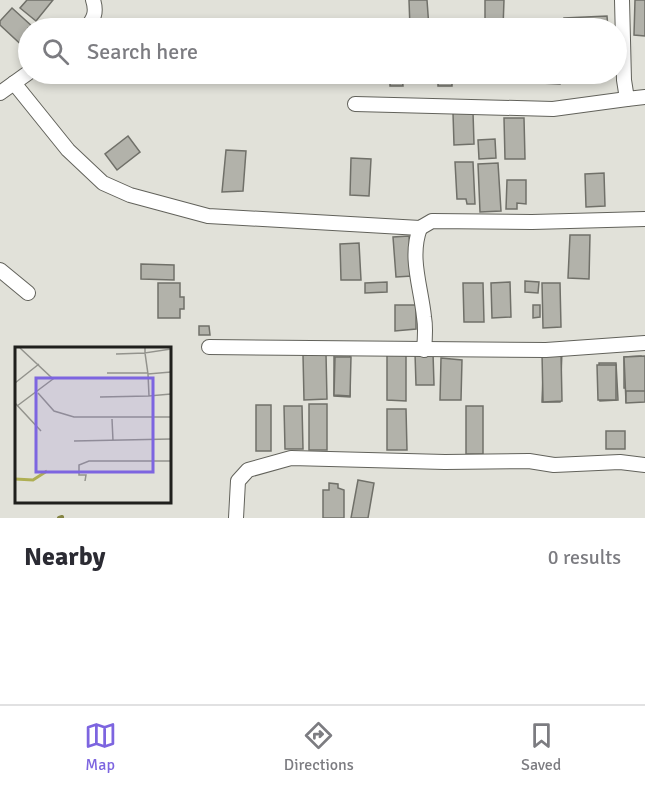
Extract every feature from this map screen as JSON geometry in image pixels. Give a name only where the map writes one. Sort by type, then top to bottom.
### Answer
[{"type":"street","points":[[622,0],[622,18]]},
{"type":"street","points":[[93,18],[97,2]]},
{"type":"street","points":[[0,93],[18,80]]},
{"type":"street","points":[[14,83],[68,150],[103,183],[130,195],[208,216],[420,228],[432,221],[532,222],[645,219]]},
{"type":"street","points":[[625,84],[627,99]]},
{"type":"street","points":[[355,104],[515,106],[553,109],[645,97]]},
{"type":"street","points":[[420,228],[414,242],[414,259],[425,320],[424,350]]},
{"type":"street","points":[[0,270],[28,293]]},
{"type":"street","points":[[209,347],[546,350],[645,343]]},
{"type":"street","points":[[236,518],[238,481],[248,470],[291,458],[445,462],[529,461],[554,465],[620,462],[645,465]]},
{"type":"building","points":[[27,0],[53,0],[38,18],[32,18],[20,8]]},
{"type":"building","points":[[409,0],[427,0],[428,18],[410,18]]},
{"type":"building","points":[[485,0],[504,0],[503,18],[485,18]]},
{"type":"building","points":[[635,0],[645,0],[645,36],[634,35]]},
{"type":"building","points":[[12,8],[23,18],[18,18],[18,42],[0,25],[0,21]]},
{"type":"building","points":[[607,16],[607,18],[564,18]]},
{"type":"building","points":[[390,84],[403,84],[403,86],[390,86]]},
{"type":"building","points":[[438,84],[452,84],[452,86],[438,86]]},
{"type":"building","points":[[473,112],[474,144],[454,145],[453,113]]},
{"type":"building","points":[[504,118],[524,118],[525,159],[505,159]]},
{"type":"building","points":[[128,136],[140,152],[117,170],[105,154]]},
{"type":"building","points":[[495,139],[496,158],[479,159],[478,140]]},
{"type":"building","points":[[226,150],[246,151],[243,191],[222,192]]},
{"type":"building","points":[[351,158],[371,159],[369,196],[350,195]]},
{"type":"building","points":[[455,162],[473,162],[475,204],[467,204],[466,199],[457,199]]},
{"type":"building","points":[[498,163],[501,211],[480,212],[478,164]]},
{"type":"building","points":[[604,173],[605,206],[586,207],[585,174]]},
{"type":"building","points":[[507,180],[526,180],[526,204],[517,203],[517,209],[506,209]]},
{"type":"building","points":[[570,235],[590,235],[589,279],[568,278]]},
{"type":"building","points":[[409,236],[412,276],[396,277],[393,237]]},
{"type":"building","points":[[359,243],[361,280],[341,280],[340,244]]},
{"type":"building","points":[[141,264],[174,265],[174,280],[141,279]]},
{"type":"building","points":[[525,281],[539,282],[538,293],[525,292]]},
{"type":"building","points":[[387,282],[387,292],[365,293],[365,283]]},
{"type":"building","points":[[510,282],[511,317],[492,318],[491,283]]},
{"type":"building","points":[[158,283],[180,283],[180,297],[184,297],[184,309],[180,309],[180,318],[158,318]]},
{"type":"building","points":[[463,283],[483,283],[484,322],[464,322]]},
{"type":"building","points":[[542,283],[560,283],[561,327],[543,328]]},
{"type":"building","points":[[395,305],[416,305],[416,329],[395,331]]},
{"type":"building","points":[[533,305],[540,305],[540,317],[533,318]]},
{"type":"building","points":[[199,326],[209,326],[210,335],[199,335]]},
{"type":"building","points":[[305,349],[325,349],[325,396],[305,396]]},
{"type":"building","points":[[334,351],[350,351],[350,397],[334,396]]},
{"type":"building","points":[[404,351],[405,400],[389,400],[388,352]]},
{"type":"building","points":[[544,351],[562,351],[560,402],[542,402]]},
{"type":"building","points":[[387,352],[406,353],[406,401],[387,400]]},
{"type":"building","points":[[415,353],[433,353],[434,385],[416,385]]},
{"type":"building","points":[[542,353],[561,353],[562,401],[543,402]]},
{"type":"building","points":[[326,354],[327,399],[304,400],[303,355]]},
{"type":"building","points":[[641,356],[641,366],[645,366],[645,388],[624,388],[624,357]]},
{"type":"building","points":[[645,356],[645,401],[626,402],[624,357]]},
{"type":"building","points":[[335,357],[351,357],[350,396],[334,395]]},
{"type":"building","points":[[441,358],[462,360],[461,400],[440,400]]},
{"type":"building","points":[[599,363],[616,363],[618,400],[600,401]]},
{"type":"building","points":[[597,365],[616,365],[616,400],[598,400]]},
{"type":"building","points":[[626,391],[645,391],[645,402],[626,403]]},
{"type":"building","points":[[309,404],[327,404],[327,450],[309,450]]},
{"type":"building","points":[[256,405],[271,405],[271,451],[256,451]]},
{"type":"building","points":[[284,406],[302,406],[303,449],[285,449]]},
{"type":"building","points":[[466,406],[483,406],[483,454],[466,454]]},
{"type":"building","points":[[387,409],[406,409],[407,450],[387,450]]},
{"type":"building","points":[[606,431],[625,431],[625,449],[606,449]]},
{"type":"building","points":[[358,480],[374,483],[368,518],[351,518]]},
{"type":"building","points":[[329,483],[338,484],[338,488],[344,490],[344,518],[323,518],[323,490],[329,490]]}]
